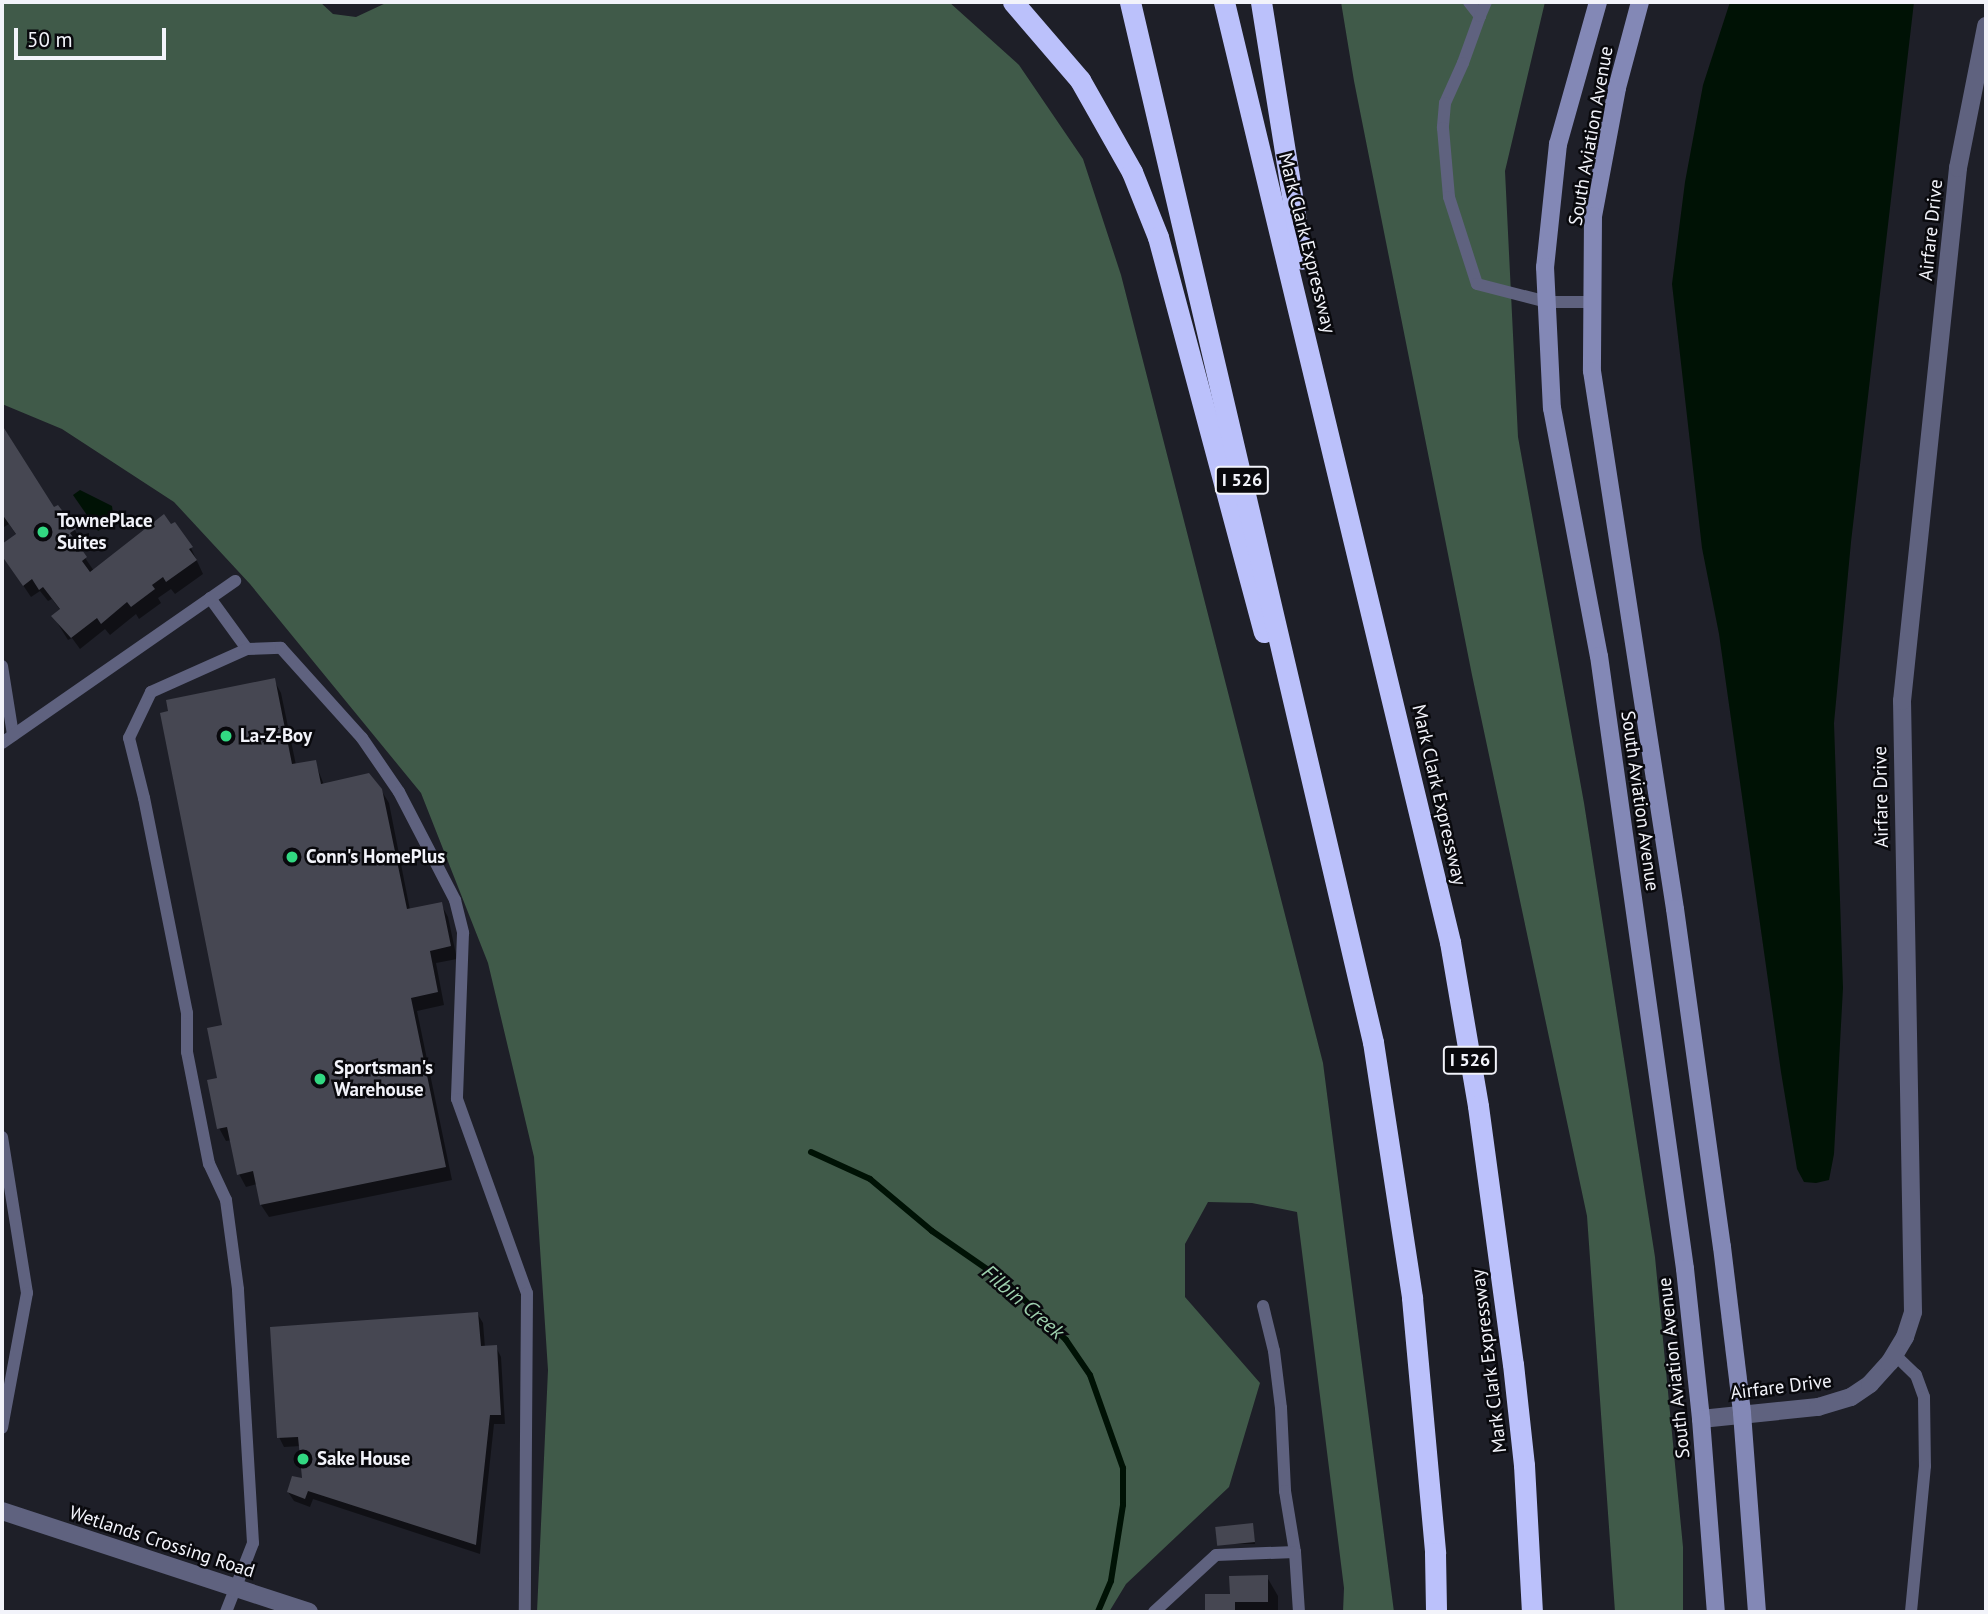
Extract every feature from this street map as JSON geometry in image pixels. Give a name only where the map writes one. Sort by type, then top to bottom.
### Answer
[{"type":"highway","points":[[1013,2],[1050,42],[1086,90],[1132,172],[1158,237],[1354,958]]},
{"type":"highway","name":"I 526","points":[[1130,2],[1374,1042],[1412,1298],[1435,1553],[1436,1612]]},
{"type":"highway","name":"Mark Clark Expressway","points":[[1224,2],[1450,942],[1478,1106],[1513,1364],[1525,1489],[1532,1612]]},
{"type":"highway","points":[[1261,2],[1297,233],[1367,591]]},
{"type":"street","name":"South Aviation Avenue","points":[[1598,2],[1558,144],[1545,267],[1552,408],[1599,656],[1685,1269],[1702,1419],[1716,1612]]},
{"type":"street","name":"South Aviation Avenue","points":[[1640,2],[1617,88],[1593,216],[1592,372],[1675,909],[1742,1413],[1757,1612]]},
{"type":"street","name":"Airfare Drive","points":[[1702,1419],[1841,1401],[1870,1384],[1895,1355],[1910,1324],[1915,1286],[1901,758],[1903,680],[1958,168],[1986,26]]},
{"type":"street","name":"Wetlands Crossing Road","points":[[2,1511],[309,1612]]},
{"type":"lane","points":[[1469,2],[1480,16]]},
{"type":"lane","points":[[1486,2],[1464,63],[1445,103],[1443,128],[1449,197],[1477,284],[1547,302],[1593,302]]},
{"type":"lane","points":[[2,743],[235,580]]},
{"type":"lane","points":[[210,598],[247,649]]},
{"type":"lane","points":[[226,1612],[253,1543],[238,1289],[226,1200],[209,1164],[187,1052],[187,1013],[144,798],[129,738],[152,692],[247,649],[281,649],[362,738],[399,792],[456,900],[463,933],[463,970],[457,1033],[457,1099],[527,1293],[525,1612]]},
{"type":"lane","points":[[2,666],[13,735]]},
{"type":"lane","points":[[2,1137],[27,1293],[2,1428]]},
{"type":"lane","points":[[1263,1306],[1274,1351],[1280,1397],[1285,1491],[1295,1552],[1299,1612]]},
{"type":"lane","points":[[1895,1355],[1916,1375],[1924,1397],[1925,1466],[1911,1612]]},
{"type":"lane","points":[[1154,1612],[1216,1555],[1295,1552]]},
{"type":"green space","points":[[2,2],[320,2],[333,14],[356,17],[388,2],[949,2],[1019,65],[1083,159],[1121,275],[1323,1063],[1394,1612],[1343,1612],[1344,1588],[1297,1212],[1252,1203],[1208,1202],[1185,1244],[1185,1297],[1260,1383],[1229,1487],[1126,1584],[1109,1612],[537,1612],[548,1370],[534,1157],[488,963],[421,793],[250,584],[174,502],[62,429],[2,404]]},
{"type":"green space","points":[[1341,2],[1545,2],[1505,171],[1518,437],[1584,803],[1655,1257],[1683,1547],[1683,1612],[1615,1612],[1587,1216],[1472,675],[1354,81]]},
{"type":"shaded area","points":[[1730,2],[1914,2],[1851,542],[1834,723],[1843,988],[1834,1154],[1829,1180],[1816,1183],[1804,1182],[1797,1169],[1781,1072],[1719,634],[1702,548],[1672,284],[1685,182],[1703,85]]},
{"type":"shaded area","points":[[80,490],[112,506],[114,522],[98,531],[73,495]]},
{"type":"building","name":"TownePlace Suites","points":[[2,425],[54,507],[58,505],[76,529],[70,533],[87,557],[82,561],[90,572],[164,514],[171,524],[175,522],[193,547],[189,549],[197,560],[166,582],[163,577],[152,585],[155,589],[131,607],[127,602],[101,624],[97,618],[71,638],[51,616],[60,609],[43,587],[39,590],[32,579],[23,586],[2,556],[2,544],[16,534],[2,514]]},
{"type":"building","points":[[275,678],[292,764],[316,760],[321,784],[369,773],[382,789],[407,909],[442,902],[451,946],[430,951],[438,992],[411,998],[446,1167],[260,1205],[253,1171],[237,1175],[227,1127],[217,1129],[207,1080],[217,1078],[207,1028],[222,1025],[160,713],[168,711],[166,700]]},
{"type":"building","points":[[478,1312],[481,1346],[497,1345],[501,1415],[490,1415],[476,1545],[308,1491],[305,1499],[287,1492],[292,1476],[302,1478],[298,1437],[277,1438],[270,1327]]},
{"type":"building","points":[[1253,1523],[1255,1542],[1217,1546],[1215,1527]]},
{"type":"building","points":[[1268,1575],[1268,1602],[1235,1602],[1235,1612],[1205,1612],[1205,1594],[1230,1594],[1229,1576]]},
{"type":"waterway","name":"Filbin Creek","points":[[811,1152],[870,1179],[932,1231],[1007,1283],[1066,1340],[1090,1375],[1123,1468],[1123,1505],[1111,1581],[1098,1612]]},
{"type":"place","name":"TownePlace Suites","points":[[43,532]]},
{"type":"place","name":"La-Z-Boy","points":[[226,736]]},
{"type":"place","name":"Conn's HomePlus","points":[[292,857]]},
{"type":"place","name":"Sportsman's Warehouse","points":[[320,1079]]},
{"type":"place","name":"Sake House","points":[[303,1459]]}]
